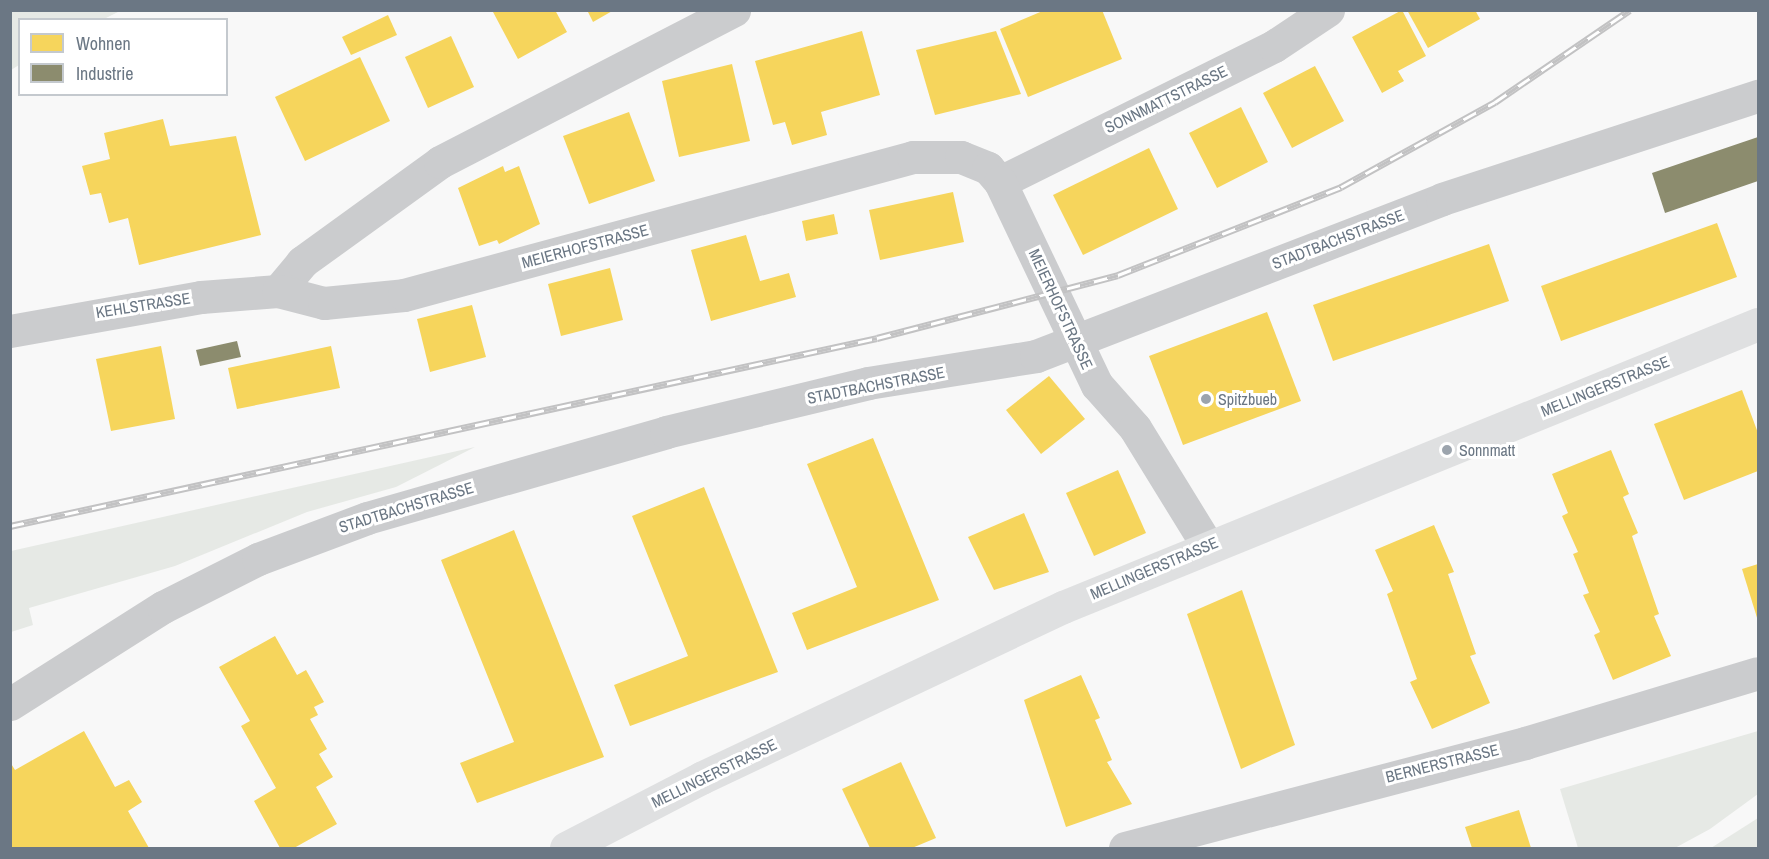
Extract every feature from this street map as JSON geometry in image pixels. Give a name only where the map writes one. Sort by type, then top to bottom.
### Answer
[{"type":"main road","name":"MELLINGERSTRASSE","points":[[566,849],[711,773],[1207,545],[1758,324]]},
{"type":"street","points":[[278,291],[302,262],[440,162],[734,10]]},
{"type":"street","name":"SONNMATTSTRASSE","points":[[1000,182],[1274,46],[1328,10]]},
{"type":"street","name":"STADTBACHSTRASSE","points":[[10,704],[163,607],[258,559],[367,518],[666,432],[868,383],[1036,356],[1442,199],[1758,96]]},
{"type":"street","name":"MEIERHOFSTRASSE","points":[[278,291],[324,303],[404,296],[913,157],[961,157],[988,168],[1000,182],[1075,342],[1098,385],[1135,428],[1207,545]]},
{"type":"street","name":"KEHLSTRASSE","points":[[10,331],[145,305],[278,291]]},
{"type":"street","name":"BERNERSTRASSE","points":[[1125,849],[1525,743],[1758,674]]},
{"type":"shaded area","points":[[11,10],[120,10],[106,18],[18,18],[18,66],[11,70]]},
{"type":"shaded area","points":[[475,447],[396,487],[307,512],[175,566],[29,608],[33,625],[11,632],[11,551]]},
{"type":"shaded area","points":[[1758,731],[1758,794],[1710,829],[1675,848],[1578,848],[1560,789]]},
{"type":"shaded area","points":[[1758,818],[1758,848],[1711,848]]},
{"type":"building: Wohnen","points":[[555,10],[567,32],[518,59],[493,12]]},
{"type":"building: Wohnen","points":[[587,10],[614,10],[593,22]]},
{"type":"building: Wohnen","points":[[1045,10],[1102,10],[1122,59],[1028,97],[1000,29]]},
{"type":"building: Wohnen","points":[[1402,10],[1426,56],[1398,71],[1404,81],[1382,93],[1352,37]]},
{"type":"building: Wohnen","points":[[1407,10],[1475,10],[1480,19],[1428,48]]},
{"type":"building: Wohnen","points":[[388,15],[397,35],[351,55],[342,37]]},
{"type":"building: Wohnen","points":[[862,31],[880,95],[821,112],[827,135],[792,145],[785,122],[773,125],[755,61]]},
{"type":"building: Wohnen","points":[[996,31],[1021,94],[935,115],[916,50]]},
{"type":"building: Wohnen","points":[[451,36],[474,87],[428,108],[405,57]]},
{"type":"building: Wohnen","points":[[360,57],[390,121],[305,161],[275,97]]},
{"type":"building: Wohnen","points":[[732,64],[750,141],[679,157],[662,81]]},
{"type":"building: Wohnen","points":[[1315,66],[1344,121],[1292,148],[1263,93]]},
{"type":"building: Wohnen","points":[[1241,107],[1268,162],[1217,188],[1189,133]]},
{"type":"building: Wohnen","points":[[629,112],[655,181],[589,204],[563,136]]},
{"type":"building: Wohnen","points":[[163,119],[170,146],[236,136],[261,235],[139,265],[128,218],[109,223],[101,193],[90,195],[82,166],[110,159],[104,133]]},
{"type":"building: Wohnen","points":[[1149,148],[1178,209],[1083,255],[1053,195]]},
{"type":"building: Wohnen","points":[[503,166],[505,172],[519,166],[540,224],[499,244],[497,240],[479,246],[458,188]]},
{"type":"building: Wohnen","points":[[953,192],[964,242],[880,260],[869,210]]},
{"type":"building: Wohnen","points":[[834,214],[838,234],[806,241],[802,221]]},
{"type":"building: Wohnen","points":[[1717,223],[1737,277],[1561,341],[1541,286]]},
{"type":"building: Wohnen","points":[[746,235],[760,281],[789,273],[796,297],[711,321],[691,250]]},
{"type":"building: Wohnen","points":[[1489,244],[1509,301],[1333,361],[1313,305]]},
{"type":"building: Wohnen","points":[[610,268],[623,320],[561,336],[548,284]]},
{"type":"building: Wohnen","points":[[472,305],[486,357],[430,372],[417,319]]},
{"type":"building: Wohnen","points":[[1267,312],[1301,401],[1183,445],[1149,356]]},
{"type":"building: Wohnen","points":[[161,346],[175,419],[111,431],[96,359]]},
{"type":"building: Wohnen","points":[[331,346],[340,388],[237,409],[228,368]]},
{"type":"building: Wohnen","points":[[1049,376],[1085,419],[1041,454],[1006,410]]},
{"type":"building: Wohnen","points":[[1742,390],[1758,433],[1758,471],[1684,500],[1654,424]]},
{"type":"building: Wohnen","points":[[873,438],[939,600],[807,650],[792,613],[857,587],[807,464]]},
{"type":"building: Wohnen","points":[[1611,450],[1629,494],[1623,497],[1638,533],[1632,536],[1659,614],[1654,616],[1671,656],[1613,680],[1594,635],[1600,632],[1583,595],[1589,593],[1573,554],[1578,552],[1562,516],[1568,513],[1552,474]]},
{"type":"building: Wohnen","points":[[1118,470],[1146,533],[1094,556],[1066,493]]},
{"type":"building: Wohnen","points":[[704,487],[778,672],[630,726],[614,685],[688,656],[632,516]]},
{"type":"building: Wohnen","points":[[1024,513],[1049,572],[994,590],[968,537]]},
{"type":"building: Wohnen","points":[[1434,525],[1454,572],[1448,574],[1476,654],[1470,656],[1490,703],[1432,729],[1410,682],[1417,679],[1387,594],[1393,591],[1375,550]]},
{"type":"building: Wohnen","points":[[514,530],[604,757],[477,803],[460,763],[514,742],[441,560]]},
{"type":"building: Wohnen","points":[[1758,564],[1758,621],[1742,569]]},
{"type":"building: Wohnen","points":[[1242,590],[1295,745],[1241,769],[1187,614]]},
{"type":"building: Wohnen","points":[[275,636],[297,675],[306,670],[324,702],[314,707],[318,715],[310,719],[327,749],[319,754],[333,777],[316,787],[337,824],[294,848],[280,848],[254,801],[276,788],[241,726],[250,721],[219,667]]},
{"type":"building: Wohnen","points":[[1081,675],[1100,718],[1095,720],[1112,760],[1107,762],[1132,804],[1066,827],[1024,700]]},
{"type":"building: Wohnen","points":[[84,731],[115,787],[129,780],[142,802],[128,811],[149,848],[10,848],[10,762],[15,770]]},
{"type":"building: Wohnen","points":[[901,762],[936,838],[912,848],[870,848],[842,789]]},
{"type":"building: Wohnen","points":[[1519,810],[1531,848],[1472,848],[1465,827]]},
{"type":"building: Industrie","points":[[1758,137],[1758,181],[1665,213],[1652,173]]},
{"type":"building: Industrie","points":[[237,341],[241,357],[200,366],[196,350]]},
{"type":"railway","points":[[10,526],[877,338],[1118,275],[1341,187],[1495,102],[1630,10]]},
{"type":"place","name":"Spitzbueb","points":[[1206,399]]},
{"type":"place","name":"Sonnmatt","points":[[1447,450]]}]
